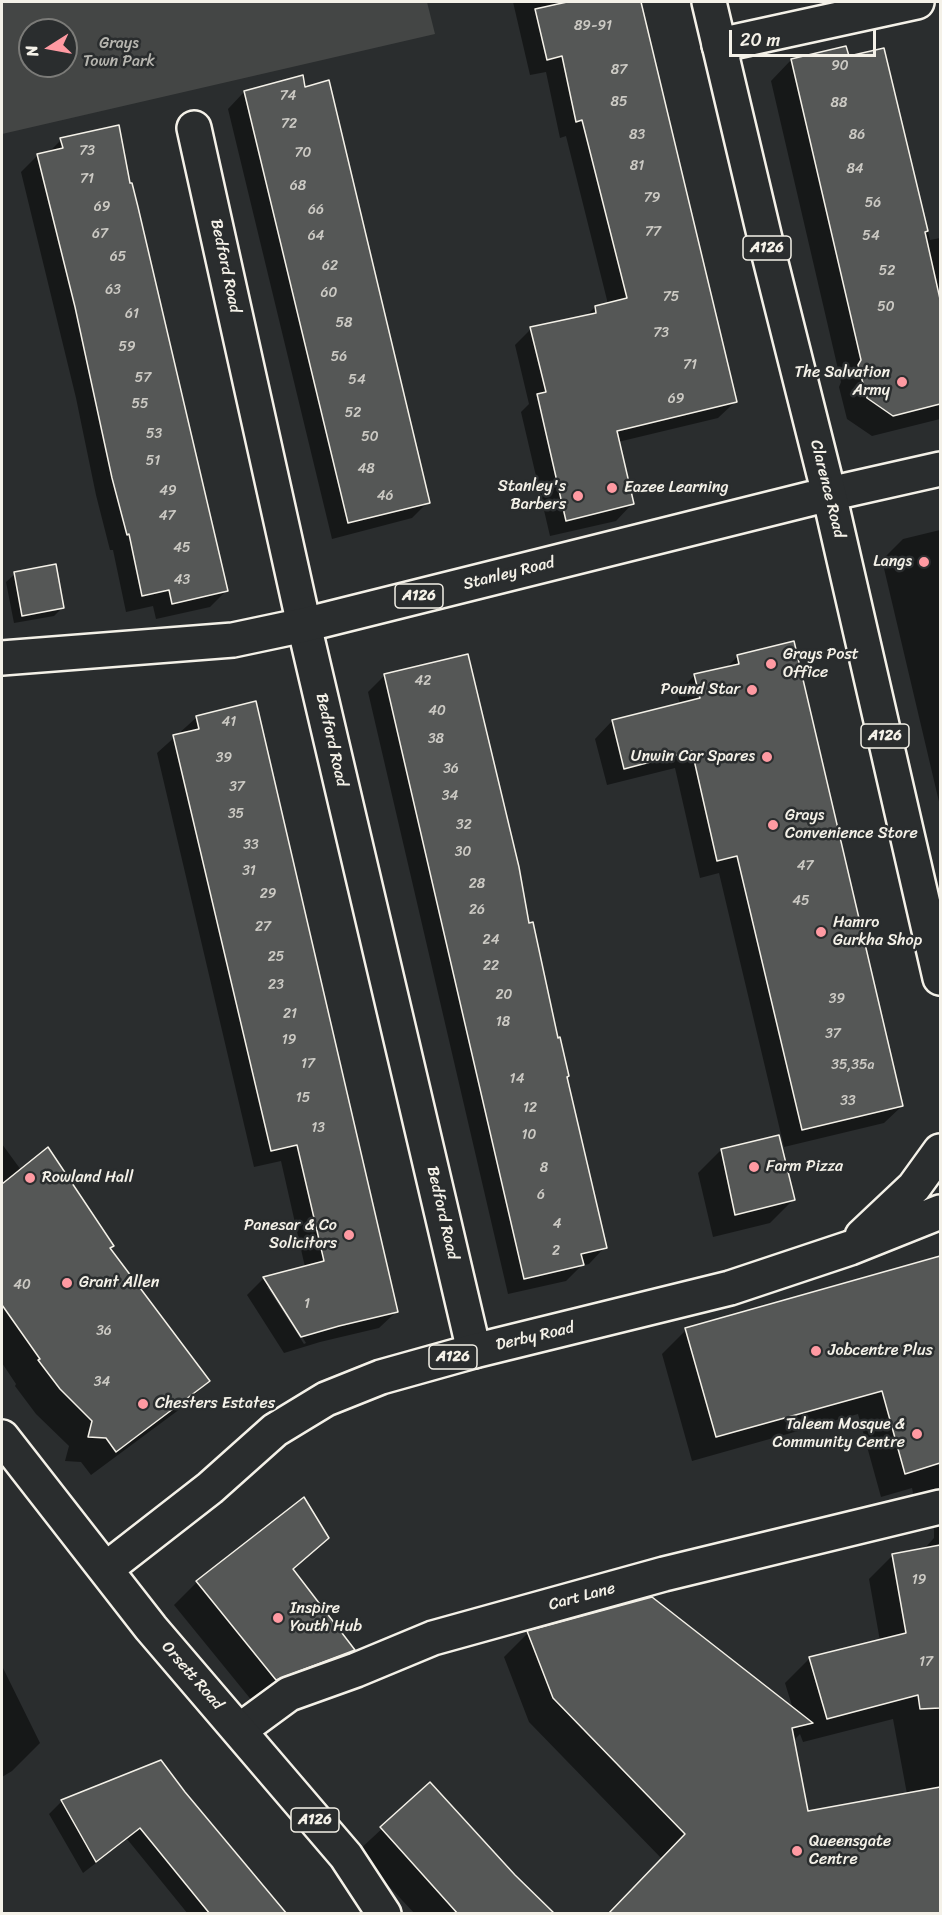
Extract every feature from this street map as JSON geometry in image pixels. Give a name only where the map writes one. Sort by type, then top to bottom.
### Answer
[{"type":"main road","name":"Clarence Road","points":[[708,2],[829,494],[940,978]]},
{"type":"main road","points":[[719,45],[917,2]]},
{"type":"main road","name":"Bedford Road","points":[[194,128],[304,625],[474,1351]]},
{"type":"main road","name":"Stanley Road","points":[[2,658],[233,640],[304,625],[829,494],[940,470]]},
{"type":"main road","name":"A126","points":[[850,1248],[914,1187],[940,1151]]},
{"type":"main road","name":"Derby Road","points":[[106,1569],[210,1488],[275,1430],[326,1399],[381,1377],[474,1351],[730,1288],[850,1248],[940,1212]]},
{"type":"main road","name":"Orsett Road","points":[[2,1437],[151,1628],[346,1856],[384,1914]]},
{"type":"main road","name":"Cart Lane","points":[[240,1730],[289,1694],[356,1670],[433,1638],[664,1574],[940,1507]]},
{"type":"green space","name":"Grays Town Park","points":[[2,2],[427,2],[435,34],[2,134]]},
{"type":"building","points":[[567,2],[641,2],[737,402],[617,431],[634,504],[566,521],[537,394],[546,392],[530,327],[596,313],[595,306],[627,298],[582,120],[576,122],[562,56],[547,60],[535,9]]},
{"type":"building","points":[[846,46],[849,56],[884,48],[928,231],[925,232],[940,299],[940,404],[893,416],[867,398],[858,365],[861,360],[791,59]]},
{"type":"building","points":[[303,75],[305,87],[329,80],[430,503],[348,523],[244,91]]},
{"type":"building","points":[[119,125],[130,183],[132,183],[138,207],[228,591],[172,604],[169,590],[142,596],[129,534],[127,535],[112,478],[75,307],[37,154],[63,148],[60,138]]},
{"type":"building","points":[[56,564],[64,608],[22,616],[14,572]]},
{"type":"building","points":[[794,641],[903,1106],[802,1130],[737,856],[717,861],[692,751],[624,769],[612,720],[700,698],[694,674],[739,664],[737,655]]},
{"type":"building","points":[[468,654],[519,867],[529,923],[533,922],[558,1038],[560,1037],[569,1076],[567,1077],[607,1248],[581,1254],[584,1265],[524,1279],[384,674]]},
{"type":"building","points":[[256,701],[398,1312],[301,1337],[263,1277],[324,1261],[297,1145],[271,1151],[173,735],[199,729],[196,716]]},
{"type":"building","name":"Farm Pizza","points":[[779,1135],[795,1200],[735,1215],[721,1149]]},
{"type":"building","points":[[48,1147],[114,1246],[110,1248],[210,1381],[116,1452],[106,1438],[88,1437],[92,1421],[60,1389],[2,1305],[2,1184]]},
{"type":"building","name":"Jobcentre Plus","points":[[940,1256],[940,1463],[905,1474],[882,1391],[716,1437],[685,1328]]},
{"type":"building","name":"Inspire Youth Hub","points":[[304,1497],[329,1538],[293,1569],[355,1650],[276,1680],[196,1581]]},
{"type":"building","points":[[940,1545],[940,1708],[920,1709],[918,1695],[827,1719],[809,1657],[906,1633],[892,1554]]},
{"type":"building","points":[[652,1597],[813,1723],[792,1728],[808,1811],[940,1787],[940,1914],[608,1914],[685,1834],[553,1698],[527,1631]]},
{"type":"building","points":[[161,1760],[287,1914],[210,1914],[140,1828],[96,1862],[61,1800]]},
{"type":"building","points":[[430,1782],[515,1875],[555,1914],[458,1914],[380,1827]]},
{"type":"place","name":"The Salvation Army","points":[[902,382]]},
{"type":"place","name":"Eazee Learning","points":[[612,488]]},
{"type":"place","name":"Stanley's Barbers","points":[[578,496]]},
{"type":"place","name":"Langs","points":[[924,562]]},
{"type":"place","name":"Grays Post Office","points":[[771,664]]},
{"type":"place","name":"Pound Star","points":[[752,690]]},
{"type":"place","name":"Unwin Car Spares","points":[[767,757]]},
{"type":"place","name":"Grays Convenience Store","points":[[773,825]]},
{"type":"place","name":"Hamro Gurkha Shop","points":[[821,932]]},
{"type":"place","name":"Farm Pizza","points":[[754,1167]]},
{"type":"place","name":"Rowland Hall","points":[[30,1178]]},
{"type":"place","name":"Panesar & Co Solicitors","points":[[349,1235]]},
{"type":"place","name":"Grant Allen","points":[[67,1283]]},
{"type":"place","name":"Jobcentre Plus","points":[[816,1351]]},
{"type":"place","name":"Chesters Estates","points":[[143,1404]]},
{"type":"place","name":"Taleem Mosque & Community Centre","points":[[917,1434]]},
{"type":"place","name":"Inspire Youth Hub","points":[[278,1618]]},
{"type":"place","name":"Queensgate Centre","points":[[797,1851]]}]
